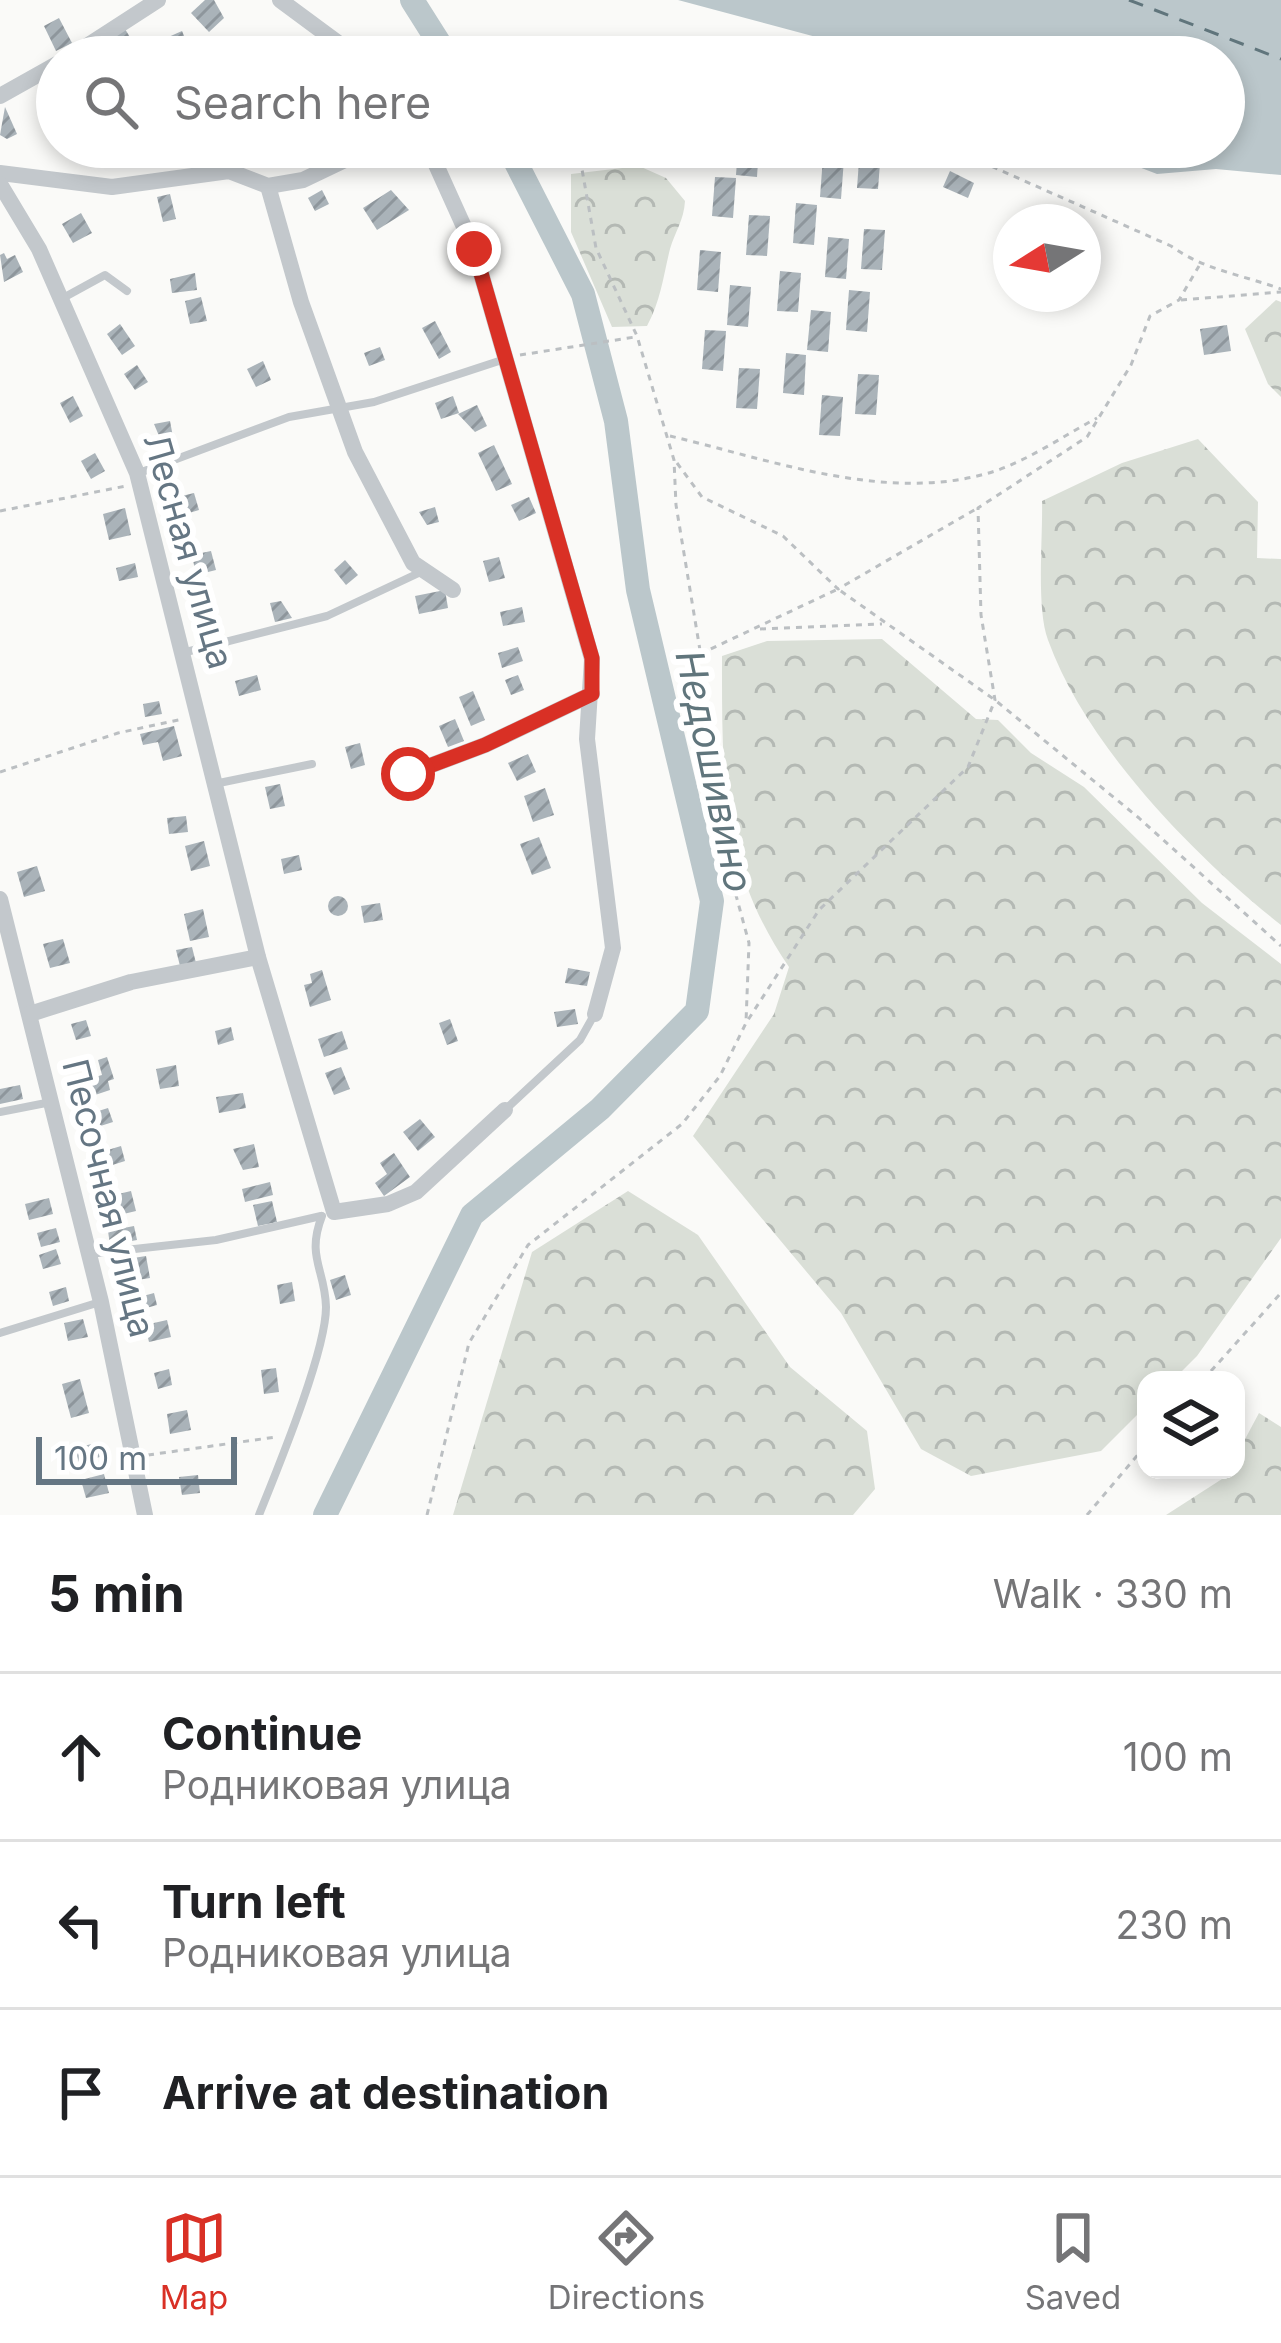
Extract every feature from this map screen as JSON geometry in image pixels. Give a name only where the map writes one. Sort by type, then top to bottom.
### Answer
[{"type":"street","points":[[102,36],[158,0]]},
{"type":"street","points":[[280,0],[329,36]]},
{"type":"street","points":[[0,96],[36,76]]},
{"type":"street","points":[[0,173],[112,188],[229,171],[268,185],[303,180],[328,168]]},
{"type":"street","points":[[437,168],[474,249],[502,360],[592,658],[587,739],[613,948],[595,1014]]},
{"type":"street","name":"Лесная улица","points":[[0,184],[62,299],[139,478],[219,783],[258,958],[328,1214]]},
{"type":"street","points":[[268,185],[301,302],[355,452],[400,542],[424,571],[453,590]]},
{"type":"street","points":[[408,774],[485,745],[592,694]]},
{"type":"street","name":"Песочная улица","points":[[0,899],[101,1302],[145,1515]]},
{"type":"street","points":[[30,1015],[131,982],[258,958]]},
{"type":"street","points":[[328,1214],[388,1204],[416,1192],[505,1109]]},
{"type":"lane","points":[[62,299],[105,275],[127,292]]},
{"type":"lane","points":[[139,478],[289,417],[374,402],[502,360]]},
{"type":"lane","points":[[186,652],[327,616],[424,571]]},
{"type":"lane","points":[[219,783],[312,764]]},
{"type":"lane","points":[[505,1109],[580,1040],[595,1014]]},
{"type":"lane","points":[[0,1112],[51,1102]]},
{"type":"lane","points":[[89,1254],[162,1242],[216,1240],[328,1214]]},
{"type":"lane","points":[[259,1515],[289,1435],[326,1307],[312,1241],[328,1214]]},
{"type":"lane","points":[[0,1333],[101,1302]]},
{"type":"path","points":[[582,168],[596,248],[637,336],[674,460],[676,505],[731,877],[749,943],[746,1023]]},
{"type":"path","points":[[995,168],[1171,246],[1198,266],[1230,270],[1281,290]]},
{"type":"path","points":[[1179,301],[1198,266]]},
{"type":"path","points":[[700,654],[838,589],[978,508],[1087,437],[1131,365],[1150,316],[1179,301],[1281,290]]},
{"type":"path","points":[[533,352],[637,336]]},
{"type":"path","points":[[668,436],[802,469],[922,485],[998,470],[1099,418]]},
{"type":"path","points":[[674,460],[702,497],[783,536],[838,589],[994,700],[1139,818],[1281,946]]},
{"type":"path","points":[[0,511],[139,478]]},
{"type":"path","points":[[428,1515],[469,1343],[528,1245],[682,1124],[720,1076],[746,1023],[819,910],[968,767],[994,700],[981,615],[978,508]]},
{"type":"path","points":[[754,630],[883,623]]},
{"type":"path","points":[[0,772],[118,734],[202,715]]},
{"type":"path","points":[[1211,1371],[1281,1293]]},
{"type":"path","points":[[135,1457],[289,1435]]},
{"type":"path","points":[[1087,1515],[1137,1456]]},
{"type":"green space","points":[[644,168],[666,178],[685,201],[647,326],[612,327],[571,232],[571,174]]},
{"type":"green space","points":[[1276,300],[1281,302],[1281,397],[1268,384],[1245,329]]},
{"type":"green space","points":[[1198,439],[1258,502],[1257,558],[1281,559],[1281,925],[1214,867],[1146,797],[1088,720],[1065,680],[1044,626],[1042,501],[1122,463]]},
{"type":"green space","points":[[882,639],[976,719],[998,720],[1031,753],[1084,787],[1202,903],[1281,964],[1281,1238],[1182,1371],[1137,1371],[1137,1415],[1101,1451],[971,1476],[921,1449],[841,1313],[693,1136],[774,1014],[789,967],[749,893],[737,856],[725,780],[722,656],[767,641]]},
{"type":"green space","points":[[628,1191],[698,1235],[790,1367],[867,1431],[875,1489],[853,1515],[453,1515],[532,1252]]},
{"type":"green space","points":[[1259,1413],[1281,1427],[1281,1515],[1166,1515],[1222,1479],[1245,1479],[1245,1439]]},
{"type":"shaded area","points":[[678,0],[1281,0],[1281,175],[1216,169],[1157,174],[1141,168],[1245,168],[1245,36],[813,36]]},
{"type":"building","points":[[205,0],[214,0],[224,18],[209,32],[191,13]]},
{"type":"building","points":[[59,18],[68,36],[49,36],[44,26]]},
{"type":"building","points":[[5,107],[17,134],[7,139],[0,135]]},
{"type":"building","points":[[736,168],[758,168],[757,177],[736,175]]},
{"type":"building","points":[[822,168],[843,168],[841,199],[820,197]]},
{"type":"building","points":[[858,168],[880,168],[878,189],[857,188]]},
{"type":"building","points":[[950,171],[974,183],[968,198],[943,187]]},
{"type":"building","points":[[715,177],[736,178],[733,218],[712,216]]},
{"type":"building","points":[[322,190],[329,204],[315,211],[308,198]]},
{"type":"building","points":[[391,190],[409,210],[377,230],[363,208]]},
{"type":"building","points":[[170,194],[176,219],[163,222],[157,197]]},
{"type":"building","points":[[796,203],[817,205],[814,245],[793,243]]},
{"type":"building","points":[[81,213],[92,233],[73,243],[62,224]]},
{"type":"building","points":[[749,215],[770,216],[767,256],[746,255]]},
{"type":"building","points":[[864,229],[885,230],[882,270],[861,269]]},
{"type":"building","points":[[828,237],[849,239],[846,279],[825,277]]},
{"type":"building","points":[[700,250],[721,252],[718,292],[697,290]]},
{"type":"building","points":[[4,253],[7,259],[15,255],[23,272],[4,282],[0,255]]},
{"type":"building","points":[[780,271],[801,273],[798,312],[777,311]]},
{"type":"building","points":[[195,273],[197,290],[172,293],[170,279]]},
{"type":"building","points":[[730,285],[751,287],[748,327],[727,325]]},
{"type":"building","points":[[849,290],[870,292],[867,332],[846,330]]},
{"type":"building","points":[[201,297],[207,321],[190,324],[185,301]]},
{"type":"building","points":[[811,310],[831,312],[828,352],[807,350]]},
{"type":"building","points":[[435,321],[451,352],[439,359],[422,328]]},
{"type":"building","points":[[120,324],[135,346],[122,355],[107,334]]},
{"type":"building","points":[[1227,325],[1231,351],[1204,355],[1200,329]]},
{"type":"building","points":[[705,330],[726,331],[723,371],[702,369]]},
{"type":"building","points":[[380,347],[385,360],[369,366],[364,353]]},
{"type":"building","points":[[786,353],[806,355],[804,395],[783,393]]},
{"type":"building","points":[[263,361],[271,380],[256,387],[247,369]]},
{"type":"building","points":[[137,365],[148,382],[135,390],[124,374]]},
{"type":"building","points":[[739,368],[760,369],[757,409],[736,408]]},
{"type":"building","points":[[858,374],[879,375],[876,415],[855,414]]},
{"type":"building","points":[[822,395],[843,397],[840,436],[819,435]]},
{"type":"building","points":[[73,396],[83,416],[70,423],[60,403]]},
{"type":"building","points":[[453,396],[459,413],[441,419],[435,403]]},
{"type":"building","points":[[477,405],[487,426],[475,432],[458,414]]},
{"type":"building","points":[[170,421],[175,448],[165,450],[154,424]]},
{"type":"building","points":[[494,445],[512,484],[496,491],[478,453]]},
{"type":"building","points":[[95,453],[105,471],[91,479],[81,461]]},
{"type":"building","points":[[194,493],[199,510],[179,516],[174,498]]},
{"type":"building","points":[[529,497],[536,513],[519,521],[511,505]]},
{"type":"building","points":[[435,507],[439,522],[427,525],[419,512]]},
{"type":"building","points":[[125,508],[131,535],[109,540],[103,514]]},
{"type":"building","points":[[211,551],[216,570],[196,575],[192,555]]},
{"type":"building","points":[[499,557],[505,578],[489,582],[483,561]]},
{"type":"building","points":[[345,560],[358,575],[346,585],[334,570]]},
{"type":"building","points":[[135,563],[138,577],[119,581],[116,568]]},
{"type":"building","points":[[445,590],[448,608],[419,614],[415,596]]},
{"type":"building","points":[[281,601],[292,618],[275,622],[270,603]]},
{"type":"building","points":[[522,607],[525,622],[503,626],[500,612]]},
{"type":"building","points":[[518,647],[523,661],[502,668],[498,653]]},
{"type":"building","points":[[257,675],[261,690],[239,696],[235,681]]},
{"type":"building","points":[[518,675],[524,690],[511,695],[505,680]]},
{"type":"building","points":[[473,691],[485,720],[471,726],[459,697]]},
{"type":"building","points":[[159,701],[162,714],[145,717],[143,704]]},
{"type":"building","points":[[455,719],[464,741],[448,747],[439,726]]},
{"type":"building","points":[[174,726],[182,756],[163,761],[158,742],[143,745],[140,734]]},
{"type":"building","points":[[360,743],[365,765],[351,769],[345,747]]},
{"type":"building","points":[[528,754],[536,772],[517,781],[508,763]]},
{"type":"building","points":[[280,784],[285,806],[270,809],[265,787]]},
{"type":"building","points":[[545,788],[554,815],[533,822],[524,796]]},
{"type":"building","points":[[186,816],[188,832],[169,834],[167,818]]},
{"type":"building","points":[[539,837],[551,868],[532,875],[520,844]]},
{"type":"building","points":[[204,841],[210,866],[191,871],[185,846]]},
{"type":"building","points":[[299,855],[302,870],[284,874],[281,859]]},
{"type":"building","points":[[37,866],[45,891],[24,897],[17,872]]},
{"type":"building","points":[[338,896],[348,906],[338,916],[328,906]]},
{"type":"building","points":[[380,903],[383,920],[364,923],[361,906]]},
{"type":"building","points":[[203,909],[209,937],[190,941],[184,914]]},
{"type":"building","points":[[63,939],[70,963],[50,968],[43,944]]},
{"type":"building","points":[[192,947],[196,963],[180,966],[176,950]]},
{"type":"building","points":[[568,968],[590,972],[587,986],[565,983]]},
{"type":"building","points":[[322,970],[331,1000],[310,1007],[304,985],[312,983],[310,974]]},
{"type":"building","points":[[575,1009],[578,1024],[557,1027],[554,1012]]},
{"type":"building","points":[[450,1019],[458,1041],[447,1045],[439,1023]]},
{"type":"building","points":[[86,1020],[91,1036],[76,1040],[71,1024]]},
{"type":"building","points":[[231,1027],[234,1040],[218,1045],[215,1031]]},
{"type":"building","points":[[342,1031],[348,1049],[324,1057],[318,1039]]},
{"type":"building","points":[[107,1057],[114,1079],[108,1081],[110,1090],[86,1098],[81,1081],[102,1075],[98,1060]]},
{"type":"building","points":[[176,1065],[179,1086],[160,1089],[156,1069]]},
{"type":"building","points":[[341,1067],[350,1089],[334,1095],[325,1073]]},
{"type":"building","points":[[20,1085],[23,1099],[0,1104],[0,1089]]},
{"type":"building","points":[[243,1093],[246,1108],[219,1113],[216,1097]]},
{"type":"building","points":[[108,1108],[113,1122],[94,1128],[89,1114]]},
{"type":"building","points":[[420,1119],[435,1137],[418,1151],[403,1132]]},
{"type":"building","points":[[254,1144],[259,1167],[243,1170],[233,1149]]},
{"type":"building","points":[[121,1146],[125,1161],[103,1168],[98,1153]]},
{"type":"building","points":[[394,1153],[410,1177],[384,1196],[375,1183],[387,1174],[380,1163]]},
{"type":"building","points":[[270,1182],[273,1195],[245,1202],[242,1189]]},
{"type":"building","points":[[131,1191],[136,1211],[115,1216],[110,1196]]},
{"type":"building","points":[[49,1198],[53,1214],[29,1220],[25,1204]]},
{"type":"building","points":[[272,1201],[277,1222],[258,1226],[253,1205]]},
{"type":"building","points":[[134,1226],[137,1240],[110,1245],[108,1231]]},
{"type":"building","points":[[56,1228],[60,1242],[41,1247],[37,1233]]},
{"type":"building","points":[[56,1249],[61,1264],[43,1269],[39,1255]]},
{"type":"building","points":[[146,1256],[150,1278],[131,1281],[127,1259]]},
{"type":"building","points":[[345,1275],[351,1295],[336,1300],[330,1280]]},
{"type":"building","points":[[292,1282],[295,1301],[280,1304],[277,1285]]},
{"type":"building","points":[[66,1287],[69,1301],[53,1306],[49,1292]]},
{"type":"building","points":[[154,1293],[157,1305],[139,1310],[136,1298]]},
{"type":"building","points":[[83,1319],[88,1337],[68,1341],[64,1323]]},
{"type":"building","points":[[167,1320],[171,1337],[149,1342],[145,1325]]},
{"type":"building","points":[[276,1368],[279,1392],[264,1394],[261,1370]]},
{"type":"building","points":[[169,1369],[172,1385],[158,1389],[154,1373]]},
{"type":"building","points":[[80,1379],[89,1413],[71,1418],[62,1384]]},
{"type":"building","points":[[187,1410],[191,1430],[170,1434],[167,1414]]},
{"type":"building","points":[[96,1443],[100,1457],[79,1463],[75,1448]]},
{"type":"building","points":[[104,1474],[109,1493],[86,1498],[81,1480]]},
{"type":"building","points":[[198,1475],[200,1493],[182,1495],[179,1477]]},
{"type":"waterway","name":"Недошивино","points":[[412,0],[435,36]]},
{"type":"waterway","name":"Недошивино","points":[[325,1515],[472,1215],[600,1109],[697,1011],[712,901],[638,590],[616,421],[583,294],[519,168]]},
{"type":"ferry route","points":[[1129,0],[1222,36]]},
{"type":"ferry route","points":[[1245,45],[1281,59]]},
{"type":"route","points":[[408,774],[485,745],[592,694],[592,658],[502,360],[474,249]]}]
